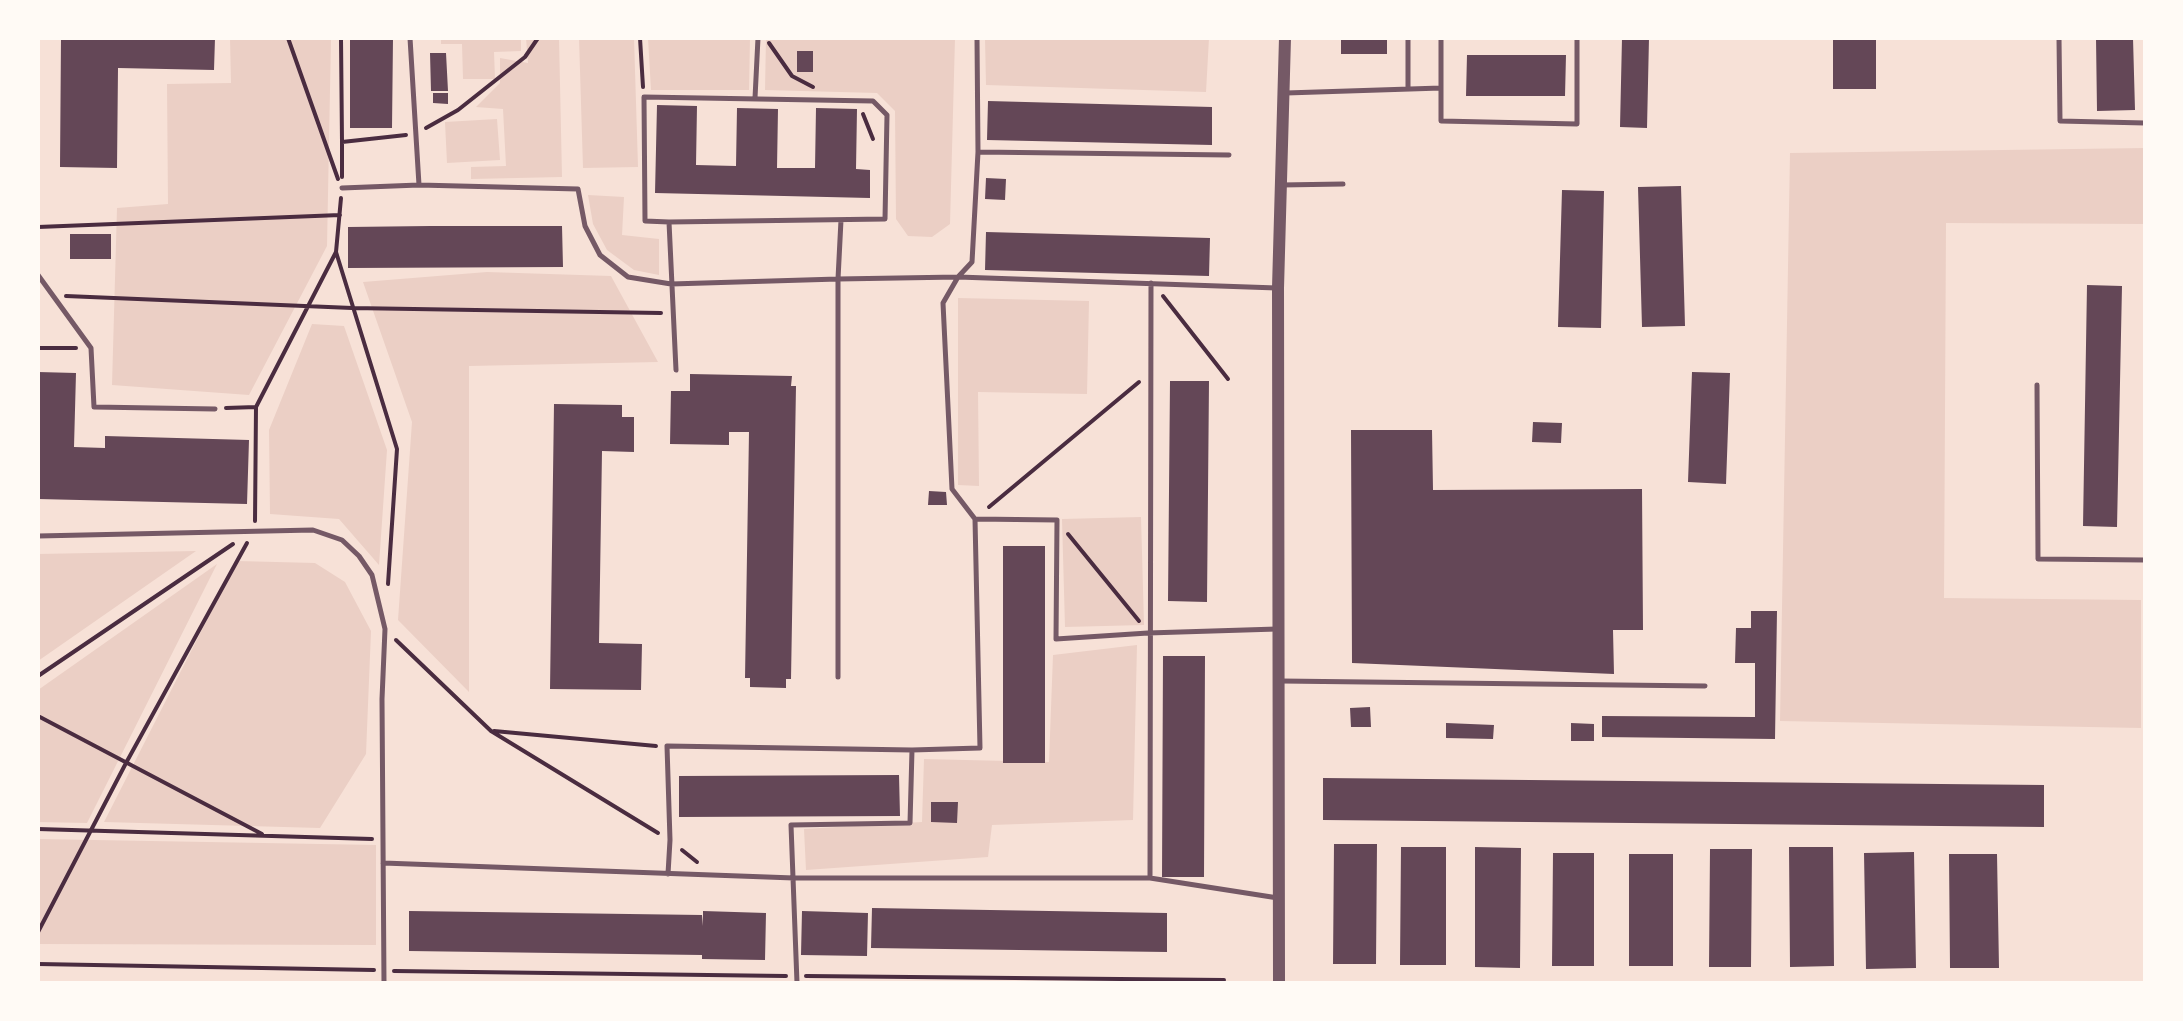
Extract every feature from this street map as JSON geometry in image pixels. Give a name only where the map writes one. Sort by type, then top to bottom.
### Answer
[{"type":"street","points":[[1279,983],[1278,288],[1285,38]]},
{"type":"lane","points":[[410,38],[419,185]]},
{"type":"lane","points":[[755,98],[758,38]]},
{"type":"lane","points":[[668,874],[667,746],[912,750],[980,748],[975,519],[952,489],[943,303],[958,277],[972,262],[978,152],[977,38]]},
{"type":"lane","points":[[1408,38],[1408,89]]},
{"type":"lane","points":[[1441,38],[1441,121],[1577,124],[1577,38]]},
{"type":"lane","points":[[2059,38],[2060,121],[2145,123]]},
{"type":"lane","points":[[1285,93],[1441,88]]},
{"type":"lane","points":[[644,97],[873,101],[887,115],[885,219],[645,221],[644,97]]},
{"type":"lane","points":[[978,152],[1229,155]]},
{"type":"lane","points":[[1281,185],[1343,184]]},
{"type":"lane","points":[[342,188],[419,185],[578,189],[585,226],[600,255],[628,277],[671,284],[958,277],[1278,288]]},
{"type":"lane","points":[[838,677],[838,279],[841,220]]},
{"type":"lane","points":[[669,222],[676,370]]},
{"type":"lane","points":[[38,275],[91,348],[94,407],[215,409]]},
{"type":"lane","points":[[1150,878],[1148,633],[1151,283]]},
{"type":"lane","points":[[2037,385],[2038,559],[2145,560]]},
{"type":"lane","points":[[975,519],[1057,520],[1056,639],[1278,629]]},
{"type":"lane","points":[[38,536],[313,530],[342,540],[359,556],[372,575],[385,629],[382,699],[384,983]]},
{"type":"lane","points":[[1280,681],[1705,686]]},
{"type":"lane","points":[[797,980],[791,825],[910,823],[912,750]]},
{"type":"lane","points":[[383,863],[794,878],[1150,878],[1279,898]]},
{"type":"path","points":[[288,38],[342,188]]},
{"type":"path","points":[[341,38],[342,188]]},
{"type":"path","points":[[342,142],[414,134],[458,110],[525,57],[538,38]]},
{"type":"path","points":[[640,38],[644,97]]},
{"type":"path","points":[[766,38],[792,76],[839,100]]},
{"type":"path","points":[[858,100],[875,142]]},
{"type":"path","points":[[38,227],[340,215],[336,252],[256,407],[255,529],[126,763],[38,932]]},
{"type":"path","points":[[336,252],[397,449],[388,584]]},
{"type":"path","points":[[1151,283],[1183,319],[1228,379]]},
{"type":"path","points":[[54,295],[352,308],[672,313]]},
{"type":"path","points":[[38,348],[91,348]]},
{"type":"path","points":[[975,519],[1150,372]]},
{"type":"path","points":[[215,409],[256,407]]},
{"type":"path","points":[[1057,520],[1148,633]]},
{"type":"path","points":[[38,676],[255,529]]},
{"type":"path","points":[[385,629],[491,731],[670,840],[713,875]]},
{"type":"path","points":[[38,716],[264,835]]},
{"type":"path","points":[[491,731],[667,746]]},
{"type":"path","points":[[38,829],[383,839]]},
{"type":"path","points":[[38,964],[797,980],[1224,980]]},
{"type":"shaded area","points":[[230,38],[331,38],[327,246],[249,395],[112,385],[117,208],[168,204],[167,84],[231,83]]},
{"type":"shaded area","points":[[441,38],[521,38],[521,51],[494,52],[495,79],[463,79],[462,44],[441,44]]},
{"type":"shaded area","points":[[526,38],[559,38],[562,177],[471,179],[471,167],[506,166],[503,109],[476,107],[500,83],[500,58],[528,63]]},
{"type":"shaded area","points":[[579,38],[634,38],[638,167],[583,168]]},
{"type":"shaded area","points":[[648,38],[750,38],[749,90],[651,90]]},
{"type":"shaded area","points":[[766,38],[955,38],[950,224],[932,237],[908,236],[896,219],[895,111],[877,93],[765,90]]},
{"type":"shaded area","points":[[985,38],[1209,38],[1206,92],[986,85]]},
{"type":"shaded area","points":[[497,119],[500,160],[447,163],[445,122]]},
{"type":"shaded area","points":[[2145,148],[2144,224],[1946,223],[1944,598],[2141,600],[2141,728],[1780,721],[1790,153]]},
{"type":"shaded area","points":[[588,195],[624,197],[622,235],[659,239],[659,275],[634,270],[607,250],[593,224]]},
{"type":"shaded area","points":[[487,272],[611,276],[658,362],[469,366],[469,692],[398,620],[412,422],[363,282]]},
{"type":"shaded area","points":[[958,298],[1089,301],[1087,394],[978,392],[979,486],[958,485]]},
{"type":"shaded area","points":[[312,324],[344,326],[387,450],[379,565],[339,519],[270,514],[269,430]]},
{"type":"shaded area","points":[[1141,517],[1144,625],[1065,627],[1062,519]]},
{"type":"shaded area","points":[[196,551],[38,661],[38,554]]},
{"type":"shaded area","points":[[237,561],[315,563],[345,582],[371,631],[366,754],[320,828],[104,822]]},
{"type":"shaded area","points":[[217,564],[87,823],[38,822],[38,690]]},
{"type":"shaded area","points":[[1137,645],[1133,820],[992,825],[988,857],[806,870],[804,829],[922,822],[924,759],[1049,762],[1053,655]]},
{"type":"shaded area","points":[[38,839],[376,845],[376,945],[38,944]]},
{"type":"building","points":[[61,38],[215,38],[214,70],[118,68],[117,168],[60,167]]},
{"type":"building","points":[[350,38],[393,38],[392,128],[350,128]]},
{"type":"building","points":[[1341,38],[1387,38],[1387,54],[1341,54]]},
{"type":"building","points":[[1622,38],[1649,38],[1647,128],[1620,127]]},
{"type":"building","points":[[1833,38],[1876,38],[1876,89],[1833,89]]},
{"type":"building","points":[[2096,38],[2133,38],[2135,110],[2097,111]]},
{"type":"building","points":[[797,51],[813,51],[813,72],[797,72]]},
{"type":"building","points":[[430,53],[446,53],[448,91],[431,91]]},
{"type":"building","points":[[1467,55],[1566,55],[1565,96],[1466,96]]},
{"type":"building","points":[[433,93],[448,93],[448,104],[433,103]]},
{"type":"building","points":[[988,101],[1212,107],[1212,145],[987,140]]},
{"type":"building","points":[[657,105],[697,106],[696,165],[736,166],[737,108],[778,109],[777,168],[815,168],[816,108],[857,109],[856,169],[870,170],[870,198],[655,193]]},
{"type":"building","points":[[986,178],[1006,179],[1005,200],[985,199]]},
{"type":"building","points":[[1681,186],[1685,326],[1642,327],[1638,187]]},
{"type":"building","points":[[1562,190],[1604,191],[1601,328],[1558,327]]},
{"type":"building","points":[[562,226],[563,267],[348,268],[348,227]]},
{"type":"building","points":[[986,232],[1210,238],[1209,276],[985,270]]},
{"type":"building","points":[[70,234],[111,234],[111,259],[70,259]]},
{"type":"building","points":[[2087,285],[2122,286],[2117,527],[2083,526]]},
{"type":"building","points":[[38,372],[76,373],[74,447],[105,448],[105,436],[249,440],[247,504],[38,499]]},
{"type":"building","points":[[1692,372],[1730,373],[1726,484],[1688,482]]},
{"type":"building","points":[[690,374],[792,376],[791,386],[796,386],[791,679],[786,679],[786,688],[750,687],[750,678],[745,678],[749,432],[729,432],[729,445],[670,444],[671,391],[690,391]]},
{"type":"building","points":[[1170,381],[1209,381],[1207,602],[1168,601]]},
{"type":"building","points":[[554,404],[622,405],[622,417],[634,417],[634,452],[602,451],[599,643],[642,644],[641,690],[550,689]]},
{"type":"building","points":[[1533,422],[1562,423],[1561,443],[1532,442]]},
{"type":"building","points":[[1351,430],[1432,430],[1433,490],[1642,489],[1643,630],[1613,630],[1614,674],[1352,663]]},
{"type":"building","points":[[929,491],[946,492],[947,505],[928,505]]},
{"type":"building","points":[[1003,546],[1045,546],[1045,763],[1003,763]]},
{"type":"building","points":[[1751,611],[1777,611],[1775,739],[1602,737],[1602,716],[1755,717],[1755,663],[1735,663],[1736,628],[1751,628]]},
{"type":"building","points":[[1163,656],[1205,656],[1204,877],[1162,877]]},
{"type":"building","points":[[1370,707],[1371,727],[1351,727],[1350,708]]},
{"type":"building","points":[[1446,723],[1494,725],[1493,739],[1446,738]]},
{"type":"building","points":[[1571,723],[1594,724],[1594,741],[1571,741]]},
{"type":"building","points":[[899,775],[900,816],[679,817],[679,776]]},
{"type":"building","points":[[1323,778],[2044,785],[2044,827],[1323,820]]},
{"type":"building","points":[[931,802],[958,802],[957,823],[931,822]]},
{"type":"building","points":[[1334,844],[1377,844],[1376,964],[1333,964]]},
{"type":"building","points":[[1401,847],[1446,847],[1446,965],[1400,965]]},
{"type":"building","points":[[1475,847],[1521,848],[1520,968],[1475,967]]},
{"type":"building","points":[[1789,847],[1833,847],[1834,966],[1790,967]]},
{"type":"building","points":[[1710,849],[1752,849],[1751,967],[1709,967]]},
{"type":"building","points":[[1914,852],[1916,968],[1866,969],[1864,853]]},
{"type":"building","points":[[1553,853],[1594,853],[1594,966],[1552,966]]},
{"type":"building","points":[[1629,854],[1673,854],[1673,966],[1629,966]]},
{"type":"building","points":[[1949,854],[1997,854],[1999,968],[1950,968]]},
{"type":"building","points":[[872,908],[1167,913],[1167,952],[871,948]]},
{"type":"building","points":[[409,911],[702,915],[703,926],[703,911],[766,913],[765,960],[702,959],[702,955],[409,951]]},
{"type":"building","points":[[802,911],[868,913],[867,956],[801,955]]}]
